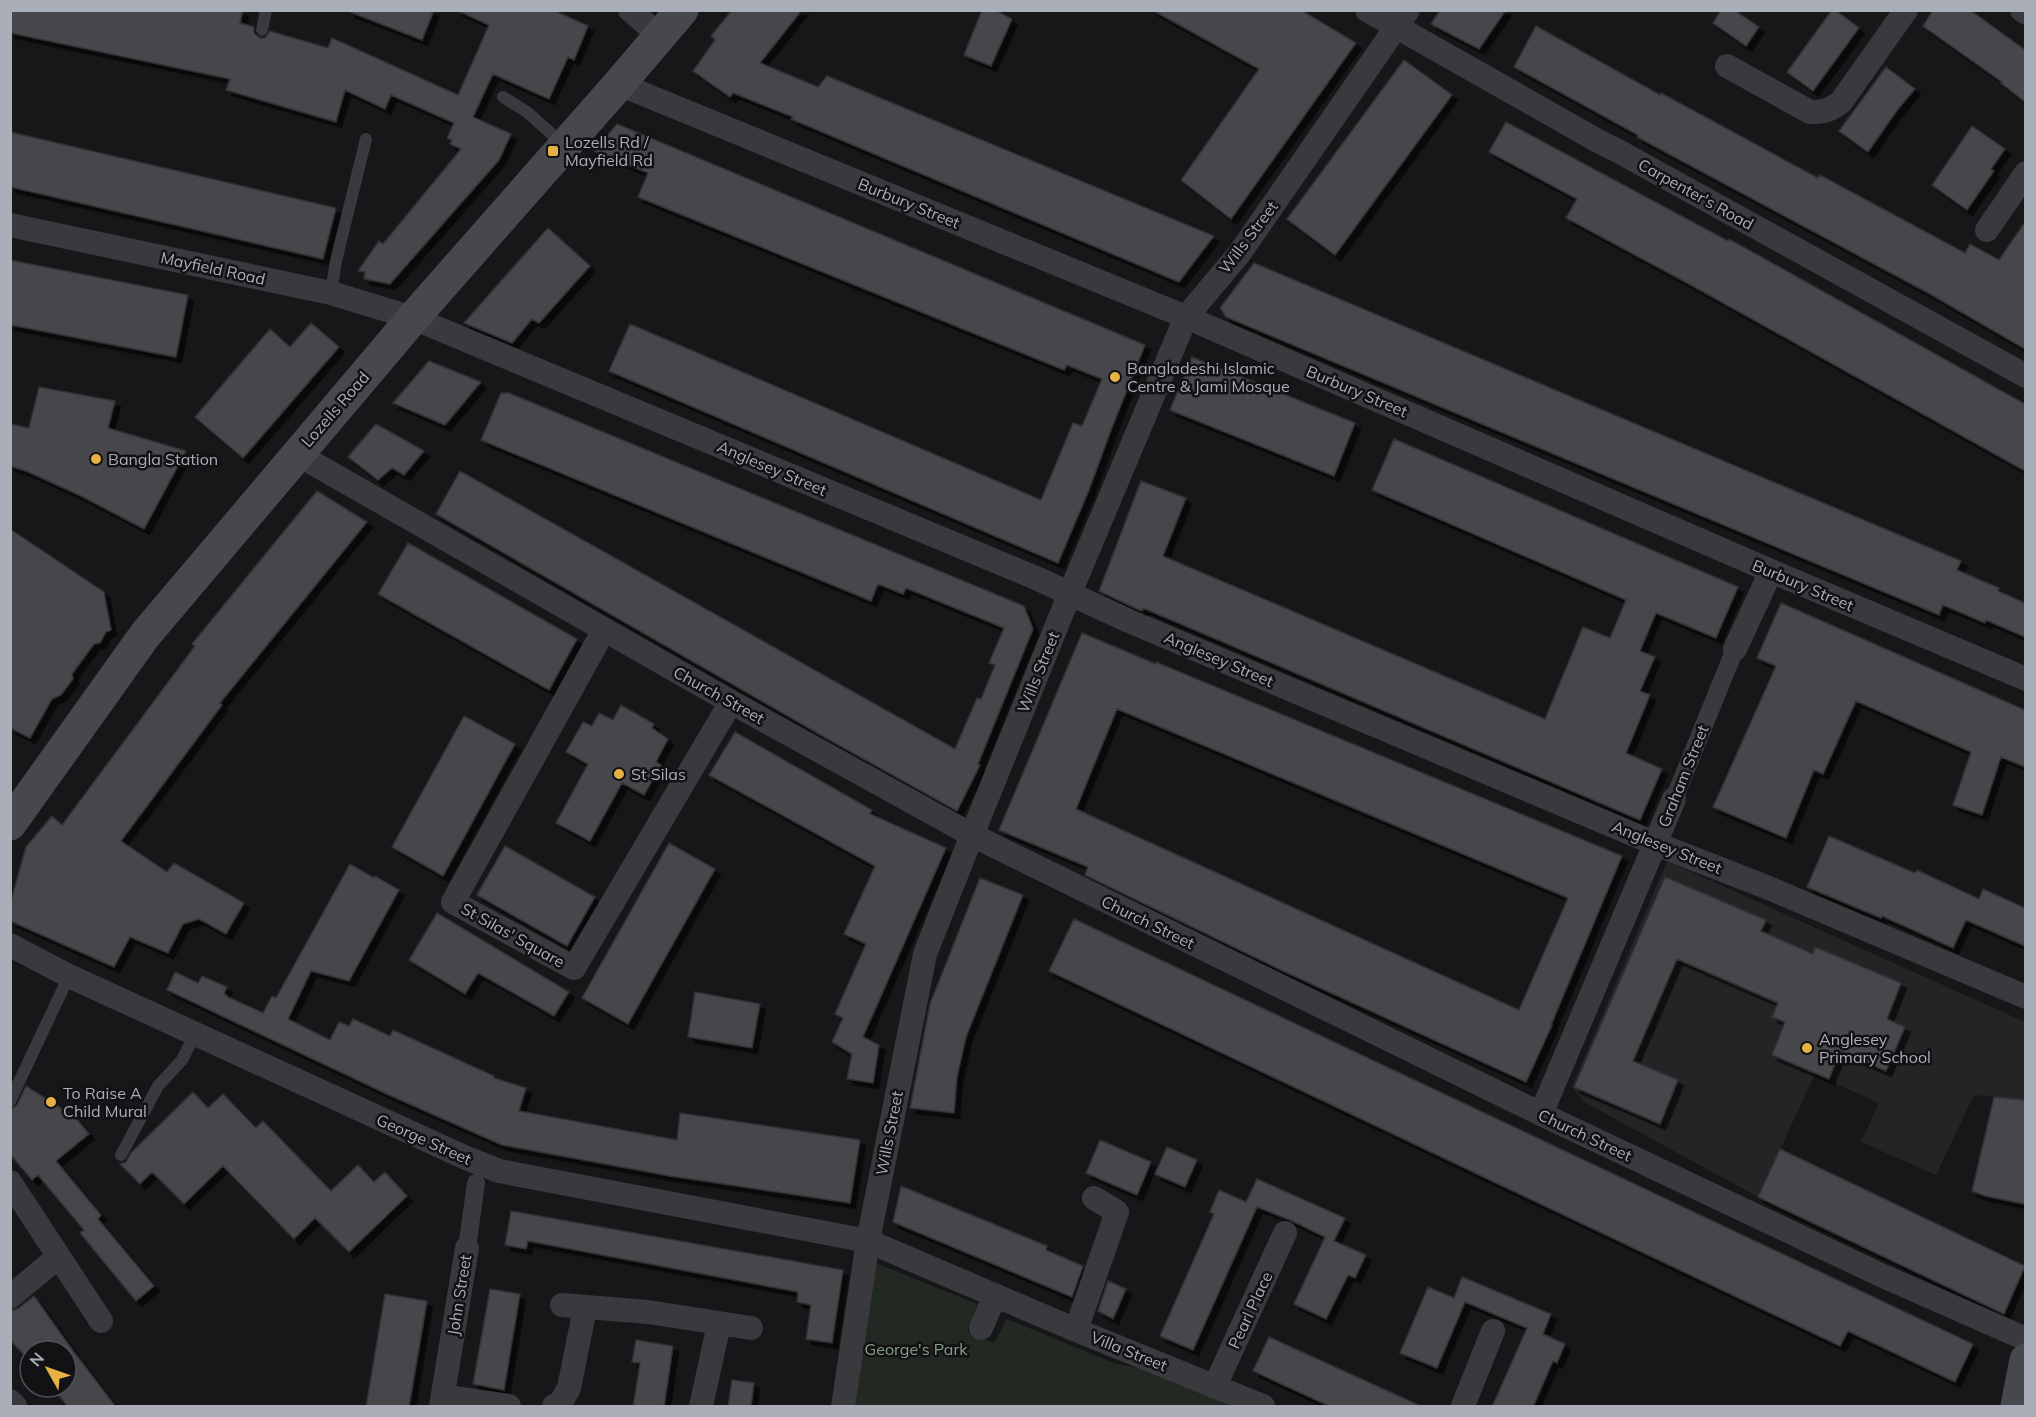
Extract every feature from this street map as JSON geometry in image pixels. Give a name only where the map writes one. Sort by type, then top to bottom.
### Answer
[{"type":"main road","name":"Lozells Road","points":[[10,824],[145,636],[413,318],[682,10]]},
{"type":"main road","points":[[2017,1407],[2025,1360]]},
{"type":"street","points":[[630,10],[659,35]]},
{"type":"street","name":"Carpenter's Road","points":[[1367,10],[1402,18],[1598,141],[2025,376]]},
{"type":"street","points":[[1727,66],[1810,112],[1820,113],[1841,102],[1906,10]]},
{"type":"street","points":[[2022,10],[2025,13]]},
{"type":"street","name":"Wills Street","points":[[843,1407],[868,1241],[925,954],[972,836],[1070,593],[1186,317],[1239,254],[1402,18]]},
{"type":"street","name":"Burbury Street","points":[[619,84],[1186,317],[2025,679]]},
{"type":"street","points":[[1988,230],[2025,173]]},
{"type":"street","name":"Mayfield Road","points":[[10,225],[331,293],[413,318]]},
{"type":"street","name":"Anglesey Street","points":[[413,318],[1070,593],[1129,621],[1656,844],[1764,886],[2025,996]]},
{"type":"street","name":"Church Street","points":[[297,454],[731,702],[972,836],[1541,1114],[1873,1271],[2025,1339]]},
{"type":"street","name":"Graham Street","points":[[1541,1114],[1656,844],[1735,649],[1771,571]]},
{"type":"street","name":"St Silas' Square","points":[[604,630],[453,902],[574,968],[731,702]]},
{"type":"street","name":"George Street","points":[[10,945],[69,976],[499,1171],[868,1241]]},
{"type":"street","points":[[10,1182],[101,1321]]},
{"type":"street","name":"John Street","points":[[442,1401],[476,1183]]},
{"type":"street","points":[[1076,1330],[1117,1212],[1094,1198]]},
{"type":"street","name":"Pearl Place","points":[[1215,1386],[1285,1233]]},
{"type":"street","name":"Villa Street","points":[[868,1241],[1263,1407]]},
{"type":"street","points":[[10,1297],[58,1257]]},
{"type":"street","points":[[981,1328],[995,1295]]},
{"type":"street","points":[[554,1407],[560,1404],[569,1388],[573,1306],[648,1312],[751,1328]]},
{"type":"street","points":[[701,1407],[719,1324]]},
{"type":"street","points":[[1463,1407],[1493,1331]]},
{"type":"street","points":[[10,1401],[15,1407]]},
{"type":"street","points":[[442,1401],[509,1407]]},
{"type":"lane","points":[[262,30],[266,10]]},
{"type":"lane","points":[[503,98],[527,112],[565,146]]},
{"type":"lane","points":[[331,293],[334,269],[366,139]]},
{"type":"lane","points":[[10,1101],[69,976]]},
{"type":"lane","points":[[121,1155],[158,1086],[182,1060],[195,1034]]},
{"type":"shaded area","name":"Anglesey Primary School","points":[[1667,861],[2025,1022],[2025,1100],[1974,1095],[1936,1175],[1861,1142],[1879,1103],[1815,1074],[1758,1197],[1584,1102],[1572,1087]]},
{"type":"green space","name":"George's Park","points":[[873,1262],[977,1304],[967,1332],[994,1343],[1007,1319],[1114,1363],[1150,1371],[1231,1406],[854,1406]]},
{"type":"building","points":[[10,10],[243,10],[240,23],[254,27],[254,33],[260,38],[265,38],[270,31],[328,48],[332,38],[458,95],[489,25],[456,10],[553,10],[588,26],[574,60],[568,57],[549,99],[493,74],[473,117],[511,134],[499,160],[390,284],[364,279],[365,272],[358,271],[379,241],[383,244],[461,149],[450,144],[452,140],[447,138],[454,123],[391,95],[385,109],[345,90],[336,122],[226,90],[230,79],[10,33]]},
{"type":"building","points":[[350,10],[434,10],[422,40],[350,12]]},
{"type":"building","points":[[732,10],[802,10],[760,63],[818,87],[827,76],[1214,236],[1179,282],[791,119],[793,117],[733,93],[730,97],[693,71],[715,40],[711,36]]},
{"type":"building","points":[[982,10],[995,10],[1012,19],[991,66],[964,55]]},
{"type":"building","points":[[1152,10],[1301,10],[1356,43],[1231,219],[1181,180],[1259,69]]},
{"type":"building","points":[[1440,10],[1506,10],[1479,49],[1431,24]]},
{"type":"building","points":[[1721,10],[1734,10],[1759,27],[1746,46],[1713,23]]},
{"type":"building","points":[[1832,10],[1859,28],[1813,91],[1787,72]]},
{"type":"building","points":[[1933,10],[1970,10],[2025,50],[2025,102],[2002,82],[1923,26]]},
{"type":"building","points":[[1536,26],[1660,95],[1661,93],[1818,178],[1820,175],[1965,253],[1970,244],[1999,260],[2025,222],[2025,349],[1930,294],[1637,137],[1638,135],[1514,67]]},
{"type":"building","points":[[1404,60],[1452,95],[1335,255],[1287,219]]},
{"type":"building","points":[[1886,67],[1915,89],[1868,152],[1839,131]]},
{"type":"building","points":[[1506,122],[1728,241],[1729,239],[2025,404],[2025,471],[1566,218],[1577,199],[1489,152]]},
{"type":"building","points":[[617,124],[1145,345],[1058,563],[609,371],[630,324],[1041,500],[1073,423],[1082,426],[1102,379],[1067,365],[1064,370],[638,197],[648,173],[594,151]]},
{"type":"building","points":[[1972,126],[2005,149],[1991,169],[1994,171],[1967,210],[1932,185]]},
{"type":"building","points":[[10,132],[336,208],[323,259],[10,187]]},
{"type":"building","points":[[548,228],[590,266],[539,323],[532,319],[512,343],[464,323]]},
{"type":"building","points":[[10,260],[188,295],[176,357],[10,325]]},
{"type":"building","points":[[1254,263],[1961,561],[1957,570],[1999,588],[1998,591],[2025,603],[2025,637],[1943,605],[1939,615],[1226,317],[1220,308]]},
{"type":"building","points":[[311,323],[339,347],[243,458],[195,417],[270,329],[290,347]]},
{"type":"building","points":[[1192,357],[1355,423],[1334,476],[1170,410]]},
{"type":"building","points":[[429,361],[481,382],[445,425],[393,403]]},
{"type":"building","name":"Bangla Station","points":[[39,387],[115,401],[108,428],[186,451],[144,529],[81,496],[10,466],[10,424],[29,428]]},
{"type":"building","points":[[501,393],[509,393],[1024,606],[1033,629],[978,764],[980,765],[957,811],[436,514],[460,471],[955,749],[977,698],[981,699],[995,665],[989,663],[1004,628],[906,588],[903,594],[878,584],[871,601],[481,440]]},
{"type":"building","points":[[376,424],[424,451],[404,475],[392,468],[378,480],[348,457]]},
{"type":"building","points":[[1394,439],[1738,587],[1716,638],[1656,613],[1640,651],[1655,657],[1640,691],[1650,695],[1626,753],[1662,769],[1640,820],[1099,591],[1141,481],[1186,498],[1163,556],[1545,719],[1583,627],[1610,638],[1626,600],[1372,490]]},
{"type":"building","points":[[317,491],[367,522],[220,703],[222,705],[121,841],[167,872],[174,863],[244,903],[226,934],[199,919],[183,924],[168,953],[130,937],[114,967],[10,921],[10,904],[26,847],[52,816],[62,825],[195,646],[192,644]]},
{"type":"building","points":[[10,529],[104,592],[111,630],[106,632],[100,643],[94,644],[72,674],[73,679],[61,695],[52,699],[30,738],[10,728]]},
{"type":"building","points":[[408,543],[577,639],[549,690],[378,594]]},
{"type":"building","points":[[1781,603],[2025,710],[2025,767],[2001,757],[1982,815],[1953,805],[1971,752],[1856,701],[1823,774],[1814,770],[1786,838],[1713,807],[1776,666],[1757,658]]},
{"type":"building","points":[[1082,633],[1622,856],[1526,1082],[1283,971],[1085,875],[1088,867],[999,830]],"holes":[[[1117,709],[1568,898],[1519,1010],[1076,809]]]},
{"type":"building","name":"St Silas","points":[[621,705],[654,724],[652,728],[668,739],[656,762],[661,765],[644,795],[622,783],[590,841],[556,823],[588,764],[566,752],[583,722],[592,726],[599,713],[613,720]]},
{"type":"building","points":[[464,716],[515,744],[443,876],[392,847]]},
{"type":"building","points":[[735,732],[872,810],[870,814],[946,848],[863,1037],[879,1045],[873,1083],[847,1079],[852,1054],[832,1042],[843,1018],[835,1014],[866,944],[844,934],[875,866],[709,775]]},
{"type":"building","points":[[1829,836],[1915,873],[1917,870],[1979,899],[1983,889],[2025,908],[2025,946],[1966,920],[1953,948],[1882,916],[1881,918],[1807,887]]},
{"type":"building","points":[[669,843],[715,869],[628,1024],[582,998]]},
{"type":"building","points":[[505,846],[595,897],[567,946],[477,895]]},
{"type":"building","points":[[350,864],[399,890],[349,981],[311,971],[288,1019],[330,1040],[339,1022],[349,1026],[353,1019],[390,1036],[393,1030],[494,1076],[494,1078],[526,1088],[519,1111],[677,1140],[680,1113],[860,1140],[850,1203],[670,1176],[502,1145],[389,1095],[167,990],[175,972],[198,983],[202,976],[227,987],[224,993],[228,997],[263,1013],[272,996],[276,998]]},
{"type":"building","points":[[1665,877],[1766,920],[1761,931],[1813,954],[1815,947],[1901,983],[1887,1019],[1905,1027],[1886,1071],[1840,1051],[1829,1079],[1772,1055],[1785,1022],[1772,1017],[1778,1003],[1677,959],[1633,1061],[1678,1080],[1660,1124],[1574,1087]]},
{"type":"building","points":[[980,878],[1023,895],[966,1037],[957,1077],[954,1113],[910,1108],[930,1004]]},
{"type":"building","points":[[437,913],[569,992],[554,1016],[478,973],[465,994],[409,960]]},
{"type":"building","points":[[1074,919],[1973,1344],[1955,1382],[1848,1331],[1840,1346],[1049,971]]},
{"type":"building","points":[[695,992],[760,1004],[752,1048],[688,1037]]},
{"type":"building","points":[[26,1086],[75,1117],[89,1134],[56,1161],[101,1215],[98,1219],[154,1286],[136,1301],[80,1233],[84,1230],[38,1175],[32,1180],[10,1154],[10,1109],[17,1105]]},
{"type":"building","points":[[193,1092],[208,1108],[223,1094],[256,1128],[263,1121],[331,1191],[358,1165],[374,1182],[385,1172],[407,1196],[349,1252],[315,1218],[294,1239],[223,1166],[184,1204],[152,1172],[140,1184],[120,1164],[126,1162],[131,1153]]},
{"type":"building","points":[[1994,1097],[2025,1100],[2025,1204],[1972,1191]]},
{"type":"building","points":[[1100,1140],[1151,1162],[1137,1195],[1086,1173]]},
{"type":"building","points":[[1167,1147],[1197,1160],[1185,1187],[1155,1174]]},
{"type":"building","points":[[1780,1149],[2025,1266],[2004,1314],[1758,1197]]},
{"type":"building","points":[[1257,1179],[1345,1218],[1334,1241],[1366,1255],[1355,1278],[1348,1275],[1326,1319],[1294,1304],[1325,1237],[1257,1207],[1193,1350],[1160,1336],[1214,1214],[1210,1212],[1219,1190],[1246,1202]]},
{"type":"building","points":[[901,1186],[1047,1246],[1046,1250],[1083,1266],[1072,1297],[893,1222]]},
{"type":"building","points":[[511,1211],[843,1270],[832,1343],[806,1339],[811,1305],[797,1302],[798,1292],[528,1241],[526,1249],[505,1245]]},
{"type":"building","points":[[1462,1277],[1551,1314],[1543,1334],[1565,1344],[1557,1363],[1553,1361],[1533,1407],[1492,1407],[1527,1328],[1465,1302],[1437,1368],[1400,1353],[1428,1287],[1454,1298]]},
{"type":"building","points":[[1108,1281],[1126,1289],[1113,1319],[1098,1311]]},
{"type":"building","points":[[490,1289],[520,1294],[504,1390],[473,1384]]},
{"type":"building","points":[[385,1294],[427,1301],[409,1407],[366,1407]]},
{"type":"building","points":[[34,1296],[65,1339],[18,1339],[18,1348],[10,1340],[10,1311],[19,1308]]},
{"type":"building","points":[[1269,1337],[1423,1407],[1331,1407],[1253,1371]]},
{"type":"building","points":[[636,1340],[673,1346],[664,1407],[633,1407],[640,1363],[632,1362]]},
{"type":"building","points":[[78,1357],[116,1407],[68,1407],[62,1399],[78,1399]]},
{"type":"building","points":[[732,1380],[754,1383],[751,1407],[728,1407]]},
{"type":"place","name":"Lozells Rd / Mayfield Rd","points":[[553,151]]},
{"type":"place","name":"Bangladeshi Islamic Centre & Jami Mosque","points":[[1115,377]]},
{"type":"place","name":"Bangla Station","points":[[96,459]]},
{"type":"place","name":"St Silas","points":[[619,774]]},
{"type":"place","name":"Anglesey Primary School","points":[[1807,1048]]},
{"type":"place","name":"To Raise A Child Mural","points":[[51,1102]]}]
